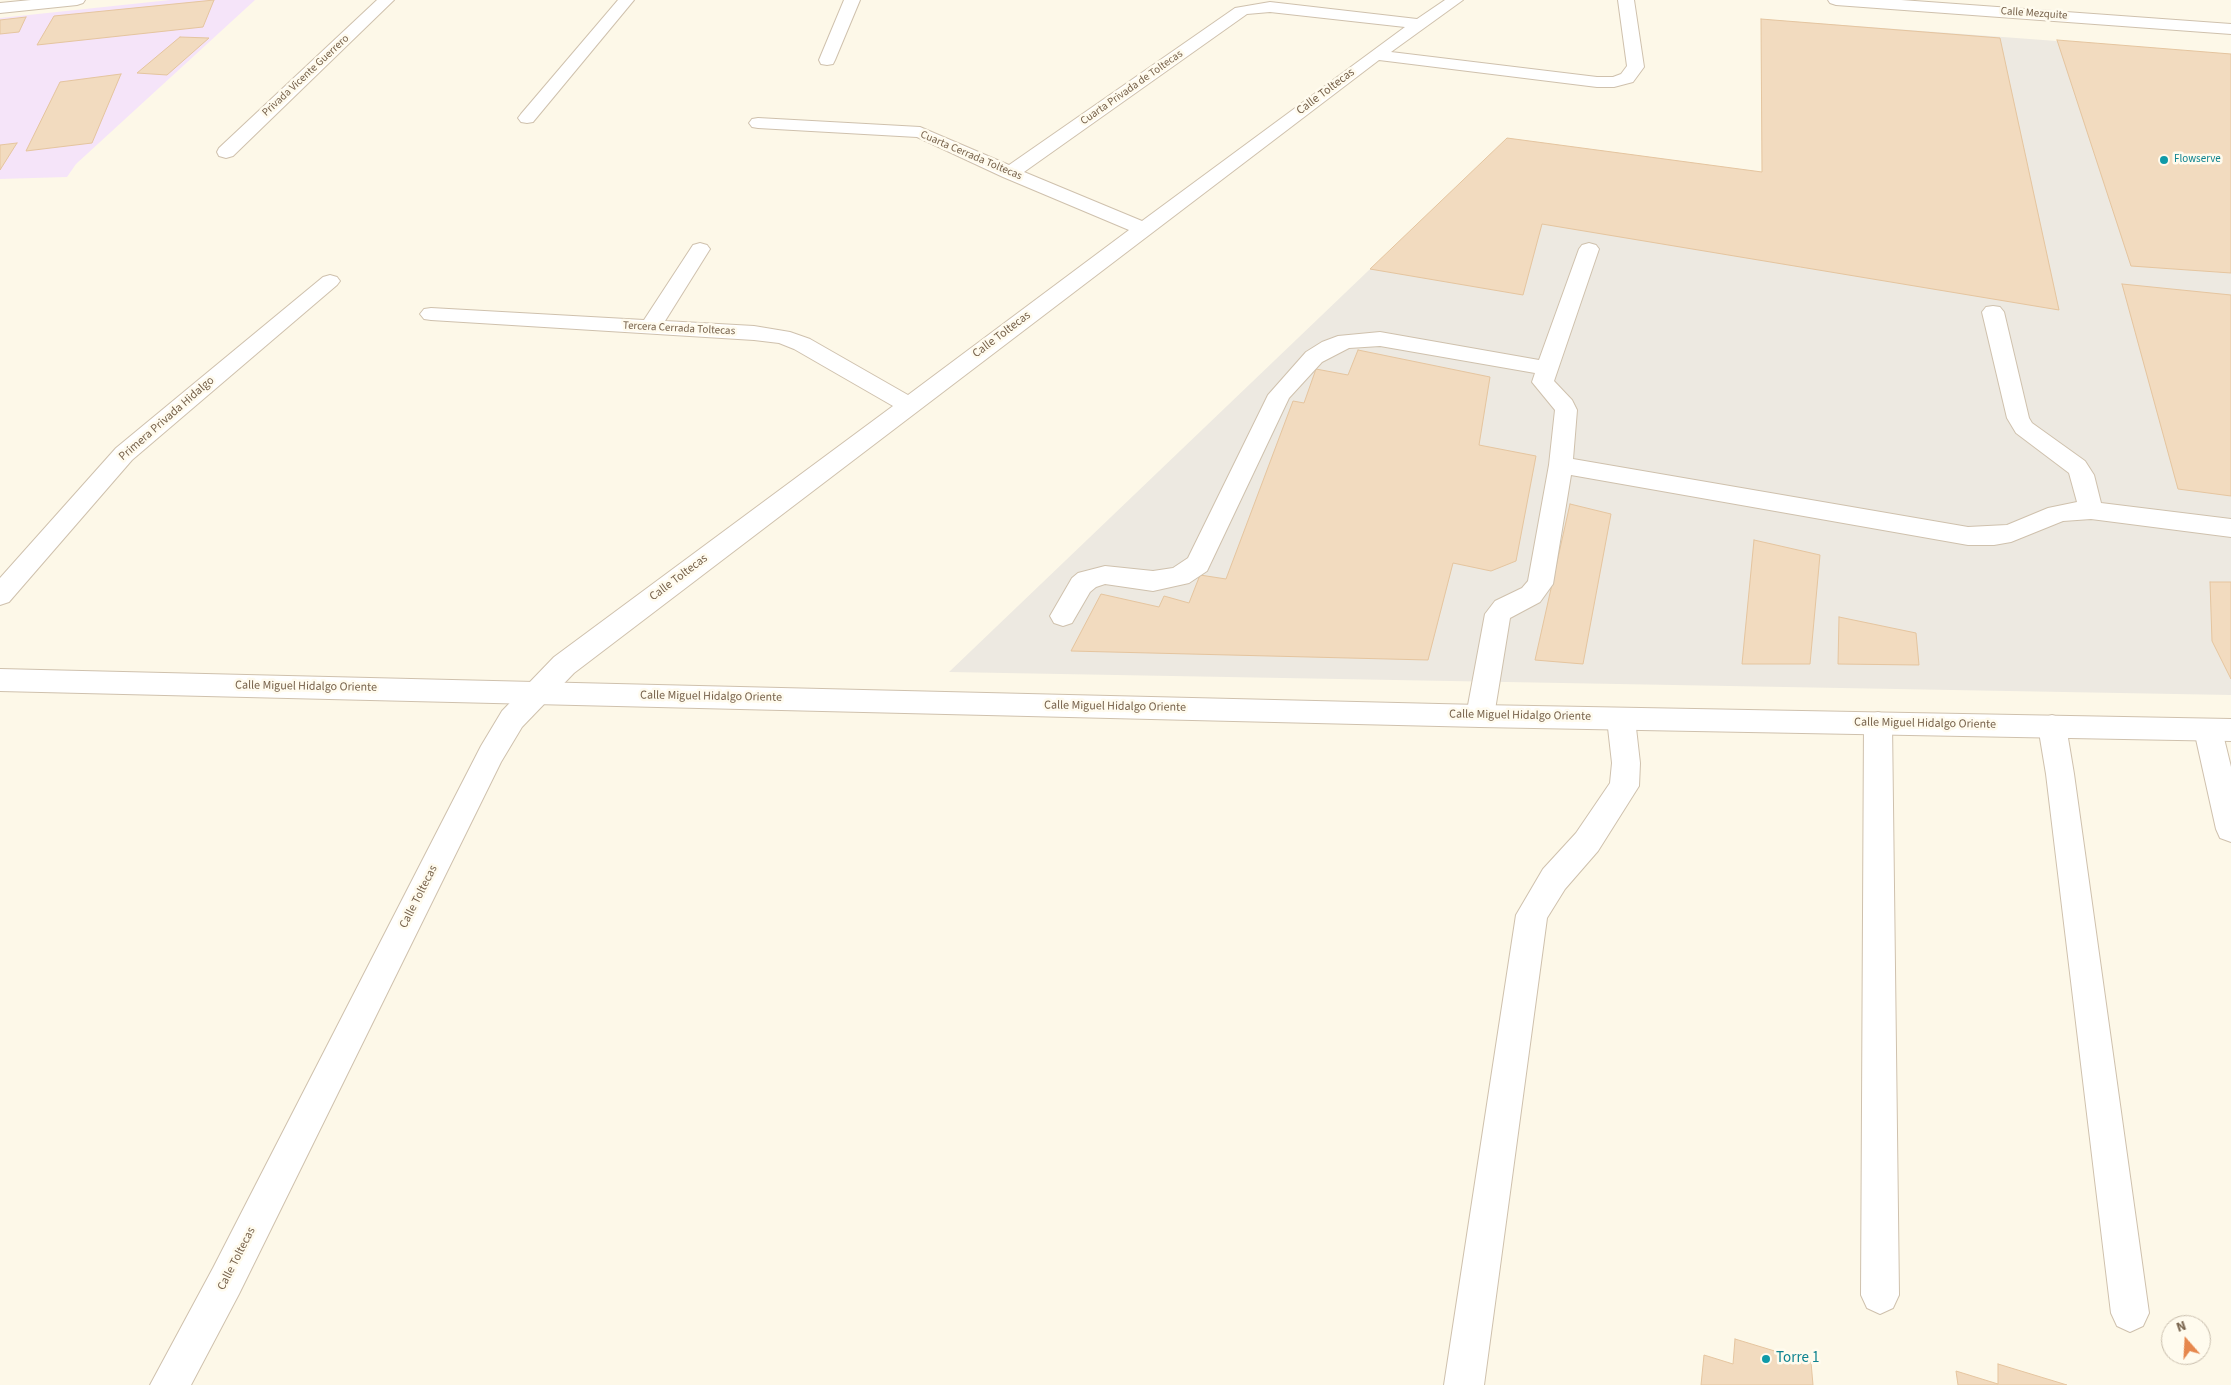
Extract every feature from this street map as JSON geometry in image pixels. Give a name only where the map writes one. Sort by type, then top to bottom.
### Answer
[{"type":"street","points":[[0,8],[77,0]]},
{"type":"street","name":"Privada Vicente Guerrero","points":[[226,152],[386,0]]},
{"type":"street","points":[[527,118],[626,0]]},
{"type":"street","points":[[827,60],[852,0]]},
{"type":"street","name":"Calle Toltecas","points":[[170,1385],[226,1281],[491,754],[512,719],[535,693],[564,665],[909,405],[1376,55],[1455,0]]},
{"type":"street","points":[[1376,55],[1598,82],[1614,82],[1627,78],[1636,67],[1626,0]]},
{"type":"street","name":"Calle Mezquite","points":[[1836,0],[2231,29]]},
{"type":"street","name":"Cuarta Privada de Toltecas","points":[[1010,173],[1242,12],[1255,8],[1270,7],[1418,24]]},
{"type":"street","name":"Cuarta Cerrada Toltecas","points":[[758,122],[920,132],[1010,173],[1143,229]]},
{"type":"street","points":[[650,328],[700,249]]},
{"type":"street","points":[[1480,716],[1498,614],[1504,608],[1531,595],[1540,584],[1561,465],[1566,410],[1564,405],[1543,382],[1589,249]]},
{"type":"street","name":"Primera Privada Hidalgo","points":[[0,595],[124,454],[330,281]]},
{"type":"street","points":[[1993,312],[2018,418],[2024,428],[2077,467],[2082,476],[2091,510]]},
{"type":"street","name":"Tercera Cerrada Toltecas","points":[[431,314],[650,328],[754,332],[782,337],[802,344],[909,405]]},
{"type":"street","points":[[1063,616],[1081,585],[1087,580],[1105,575],[1153,581],[1180,576],[1198,564],[1280,395],[1314,357],[1330,347],[1346,341],[1380,339],[1547,368]]},
{"type":"street","points":[[1561,465],[1968,536],[1994,536],[2010,533],[2057,514],[2069,511],[2091,510],[2231,528]]},
{"type":"street","name":"Calle Miguel Hidalgo Oriente","points":[[0,680],[1480,716],[2220,730]]},
{"type":"street","points":[[1464,1385],[1532,916],[1554,878],[1587,842],[1624,786],[1626,763],[1621,719]]},
{"type":"street","points":[[1878,723],[1880,1295]]},
{"type":"street","points":[[2052,726],[2060,774],[2130,1313]]},
{"type":"street","points":[[2220,730],[2231,829]]},
{"type":"shaded area","points":[[170,0],[255,0],[76,164],[67,177],[0,179],[0,18]]},
{"type":"shaded area","points":[[1761,19],[2231,54],[2231,695],[949,672],[1507,138],[1762,172]]},
{"type":"building","points":[[214,0],[203,27],[37,45],[54,16]]},
{"type":"building","points":[[26,17],[19,32],[0,34],[0,20]]},
{"type":"building","points":[[1761,19],[2000,38],[2059,310],[1542,224],[1523,295],[1370,269],[1507,138],[1762,172]]},
{"type":"building","points":[[180,37],[209,38],[167,75],[137,73]]},
{"type":"building","name":"Flowserve","points":[[2057,40],[2231,54],[2231,273],[2131,266]]},
{"type":"building","points":[[121,74],[92,143],[26,151],[60,82]]},
{"type":"building","points":[[17,143],[0,170],[0,145]]},
{"type":"building","points":[[2122,284],[2231,295],[2231,496],[2178,489]]},
{"type":"building","points":[[1358,350],[1490,377],[1479,445],[1536,456],[1516,561],[1491,571],[1453,563],[1428,660],[1071,651],[1101,594],[1159,607],[1164,596],[1189,603],[1200,575],[1226,579],[1293,401],[1304,403],[1316,369],[1348,375]]},
{"type":"building","points":[[1570,504],[1611,514],[1583,664],[1535,660]]},
{"type":"building","points":[[1754,540],[1820,555],[1810,664],[1742,664]]},
{"type":"building","points":[[2210,582],[2231,582],[2231,679],[2212,641]]},
{"type":"building","points":[[1839,617],[1916,633],[1919,665],[1838,664]]},
{"type":"building","name":"Torre 1","points":[[1735,1339],[1811,1362],[1813,1385],[1701,1385],[1704,1355],[1733,1364]]},
{"type":"building","points":[[1998,1364],[2067,1385],[1958,1385],[1956,1371],[1998,1384]]},
{"type":"place","name":"Flowserve","points":[[2164,160]]},
{"type":"place","name":"Torre 1","points":[[1766,1359]]}]
